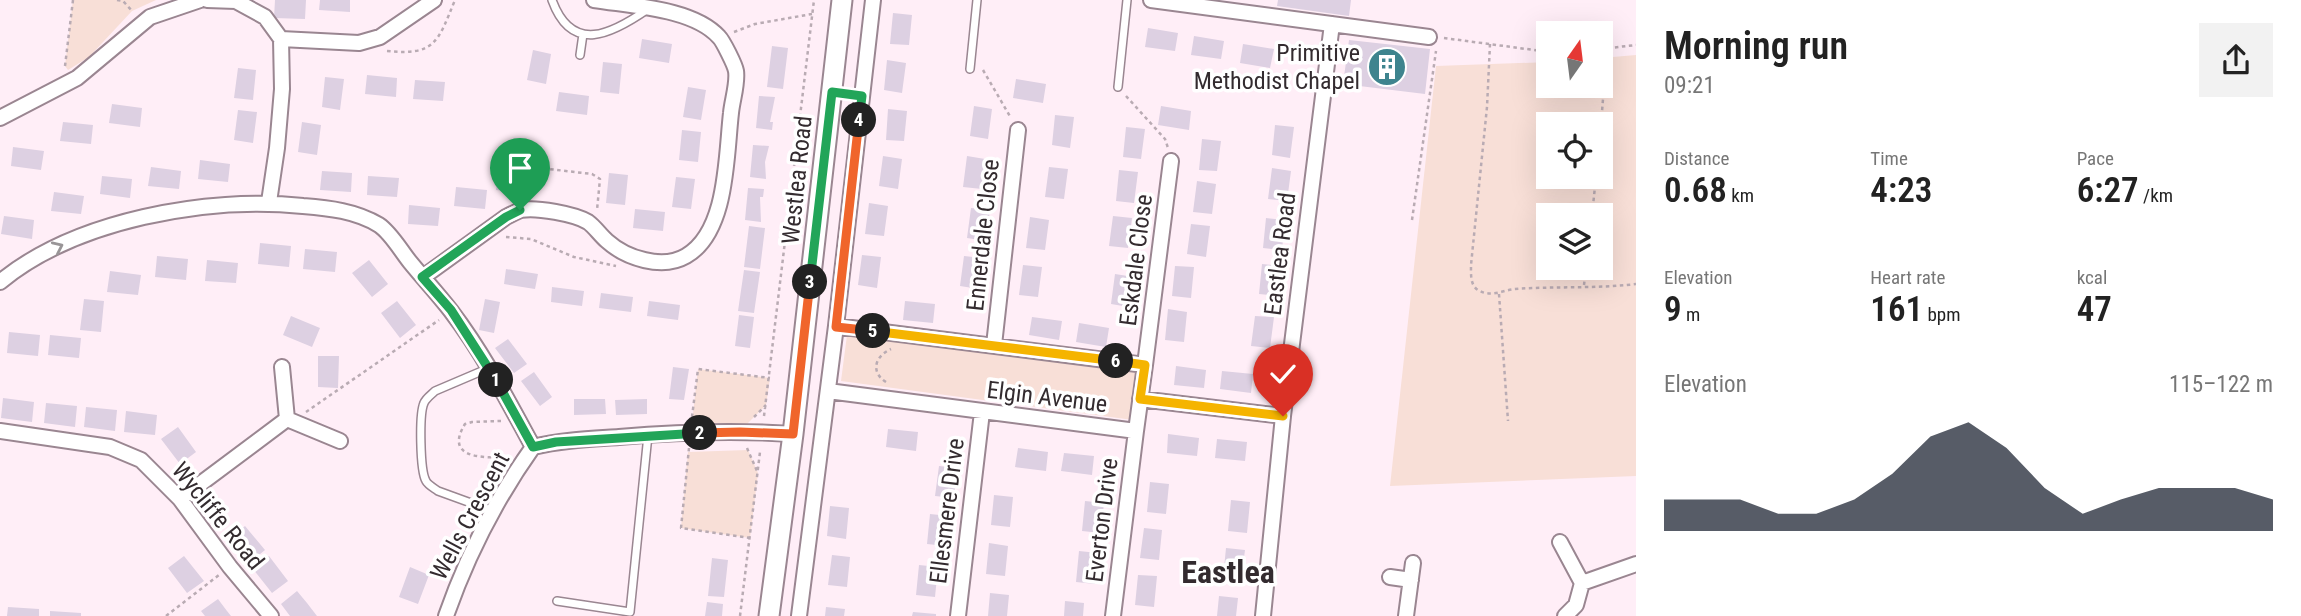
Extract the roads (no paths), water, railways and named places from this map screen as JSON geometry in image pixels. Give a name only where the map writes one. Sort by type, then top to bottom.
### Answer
[{"type":"main road","name":"Westlea Road","points":[[769,616],[793,434],[842,0]]},
{"type":"street","points":[[0,118],[77,78],[150,17],[200,0]]},
{"type":"street","points":[[207,0],[236,0],[265,17],[281,39],[282,89],[269,202]]},
{"type":"street","points":[[281,39],[359,43],[389,32],[434,0]]},
{"type":"street","points":[[422,277],[506,217],[520,210],[537,209],[580,218],[590,223],[620,251],[650,261],[669,262],[686,256],[708,232],[722,196],[736,71],[720,37],[687,15],[594,0]]},
{"type":"street","points":[[799,616],[836,327],[873,0]]},
{"type":"street","points":[[1151,0],[1434,37]]},
{"type":"street","name":"Eastlea Road","points":[[1263,616],[1283,416],[1332,24]]},
{"type":"street","name":"Ennerdale Close","points":[[993,345],[1018,130]]},
{"type":"street","name":"Eskdale Close","points":[[1145,365],[1171,161]]},
{"type":"street","points":[[0,282],[46,253],[86,234],[132,219],[223,204],[269,202],[343,210],[381,226],[451,310],[489,368],[533,447]]},
{"type":"street","name":"Elgin Avenue","points":[[828,391],[1136,431],[1145,365],[836,327]]},
{"type":"street","points":[[282,368],[287,419]]},
{"type":"street","points":[[1140,399],[1283,416]]},
{"type":"street","name":"Ellesmere Drive","points":[[958,616],[982,412]]},
{"type":"street","points":[[287,419],[340,442]]},
{"type":"street","points":[[180,499],[287,419]]},
{"type":"street","name":"Wycliffe Road","points":[[0,431],[110,447],[141,460],[180,499],[230,567],[271,616]]},
{"type":"street","name":"Everton Drive","points":[[1113,616],[1136,431]]},
{"type":"street","name":"Wells Crescent","points":[[446,616],[462,570],[519,467],[533,447],[556,442],[648,435],[740,432],[793,434]]},
{"type":"street","points":[[1560,542],[1582,583],[1576,605],[1566,616]]},
{"type":"street","points":[[1406,616],[1413,563]]},
{"type":"street","points":[[1582,583],[1636,565]]},
{"type":"street","points":[[1391,577],[1411,580]]},
{"type":"lane","points":[[552,0],[559,18],[575,32],[583,34],[594,35],[621,26],[648,9]]},
{"type":"lane","points":[[970,69],[977,0]]},
{"type":"lane","points":[[1118,87],[1126,0]]},
{"type":"lane","points":[[580,55],[583,34]]},
{"type":"lane","points":[[832,92],[862,96]]},
{"type":"lane","points":[[489,368],[435,391],[428,397],[422,409],[423,471],[425,480],[438,491],[494,511]]},
{"type":"lane","points":[[557,601],[629,612],[648,435]]},
{"type":"place","name":"Primitive Methodist Chapel","points":[[1387,67]]},
{"type":"district","name":"Eastlea","points":[[1228,572]]}]
